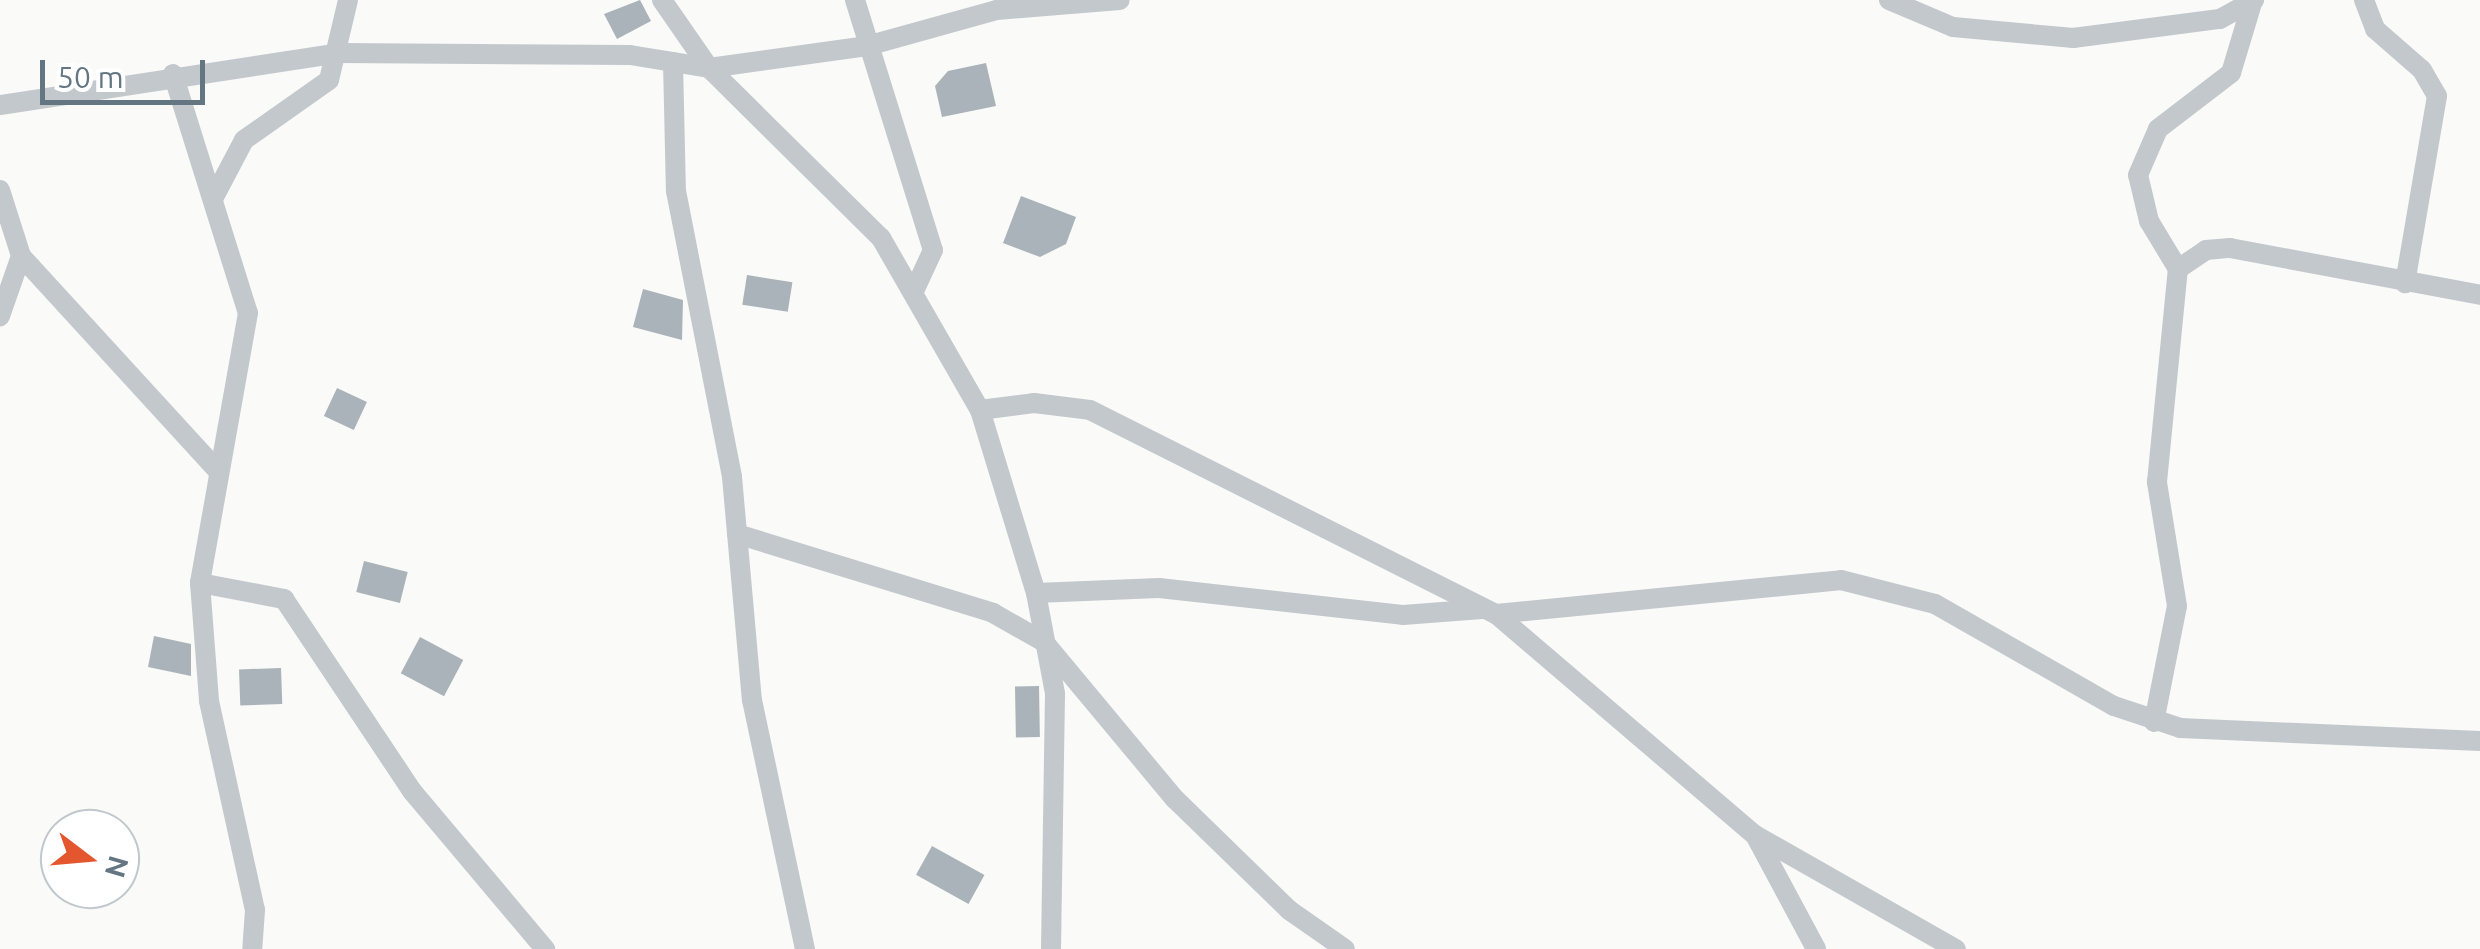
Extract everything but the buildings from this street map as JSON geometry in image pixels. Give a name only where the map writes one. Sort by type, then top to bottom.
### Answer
[{"type":"street","points":[[214,196],[238,147],[322,90],[339,53],[348,0]]},
{"type":"street","points":[[662,0],[709,68],[881,238],[916,289],[980,410],[1036,594],[1055,694],[1052,949]]},
{"type":"street","points":[[855,0],[866,46],[933,250],[916,289]]},
{"type":"street","points":[[0,105],[173,74],[339,53],[674,62],[709,68],[866,46],[1000,5],[1120,0]]},
{"type":"street","points":[[1889,0],[1953,27],[2073,38],[2220,18],[2253,1]]},
{"type":"street","points":[[2364,0],[2375,29],[2422,70],[2437,96],[2406,283]]},
{"type":"street","points":[[2154,722],[2177,606],[2157,482],[2178,269],[2149,221],[2142,157],[2158,129],[2231,73],[2253,1]]},
{"type":"street","points":[[674,62],[676,191],[737,534],[752,700],[805,949]]},
{"type":"street","points":[[173,74],[248,313],[200,583],[209,700],[256,910],[252,949]]},
{"type":"street","points":[[0,190],[21,256],[219,472]]},
{"type":"street","points":[[2178,269],[2206,250],[2230,248],[2480,295]]},
{"type":"street","points":[[0,316],[21,256]]},
{"type":"street","points":[[980,410],[1034,403],[1090,410],[1490,612],[1755,835],[1956,949]]},
{"type":"street","points":[[737,534],[993,614],[1044,642],[1174,799],[1289,910],[1345,949]]},
{"type":"street","points":[[1036,594],[1160,588],[1403,615],[1490,612],[1810,580],[1880,586],[1969,620],[2154,722],[2480,740]]},
{"type":"street","points":[[200,583],[284,599],[412,791],[545,949]]},
{"type":"street","points":[[1755,835],[1816,949]]}]
